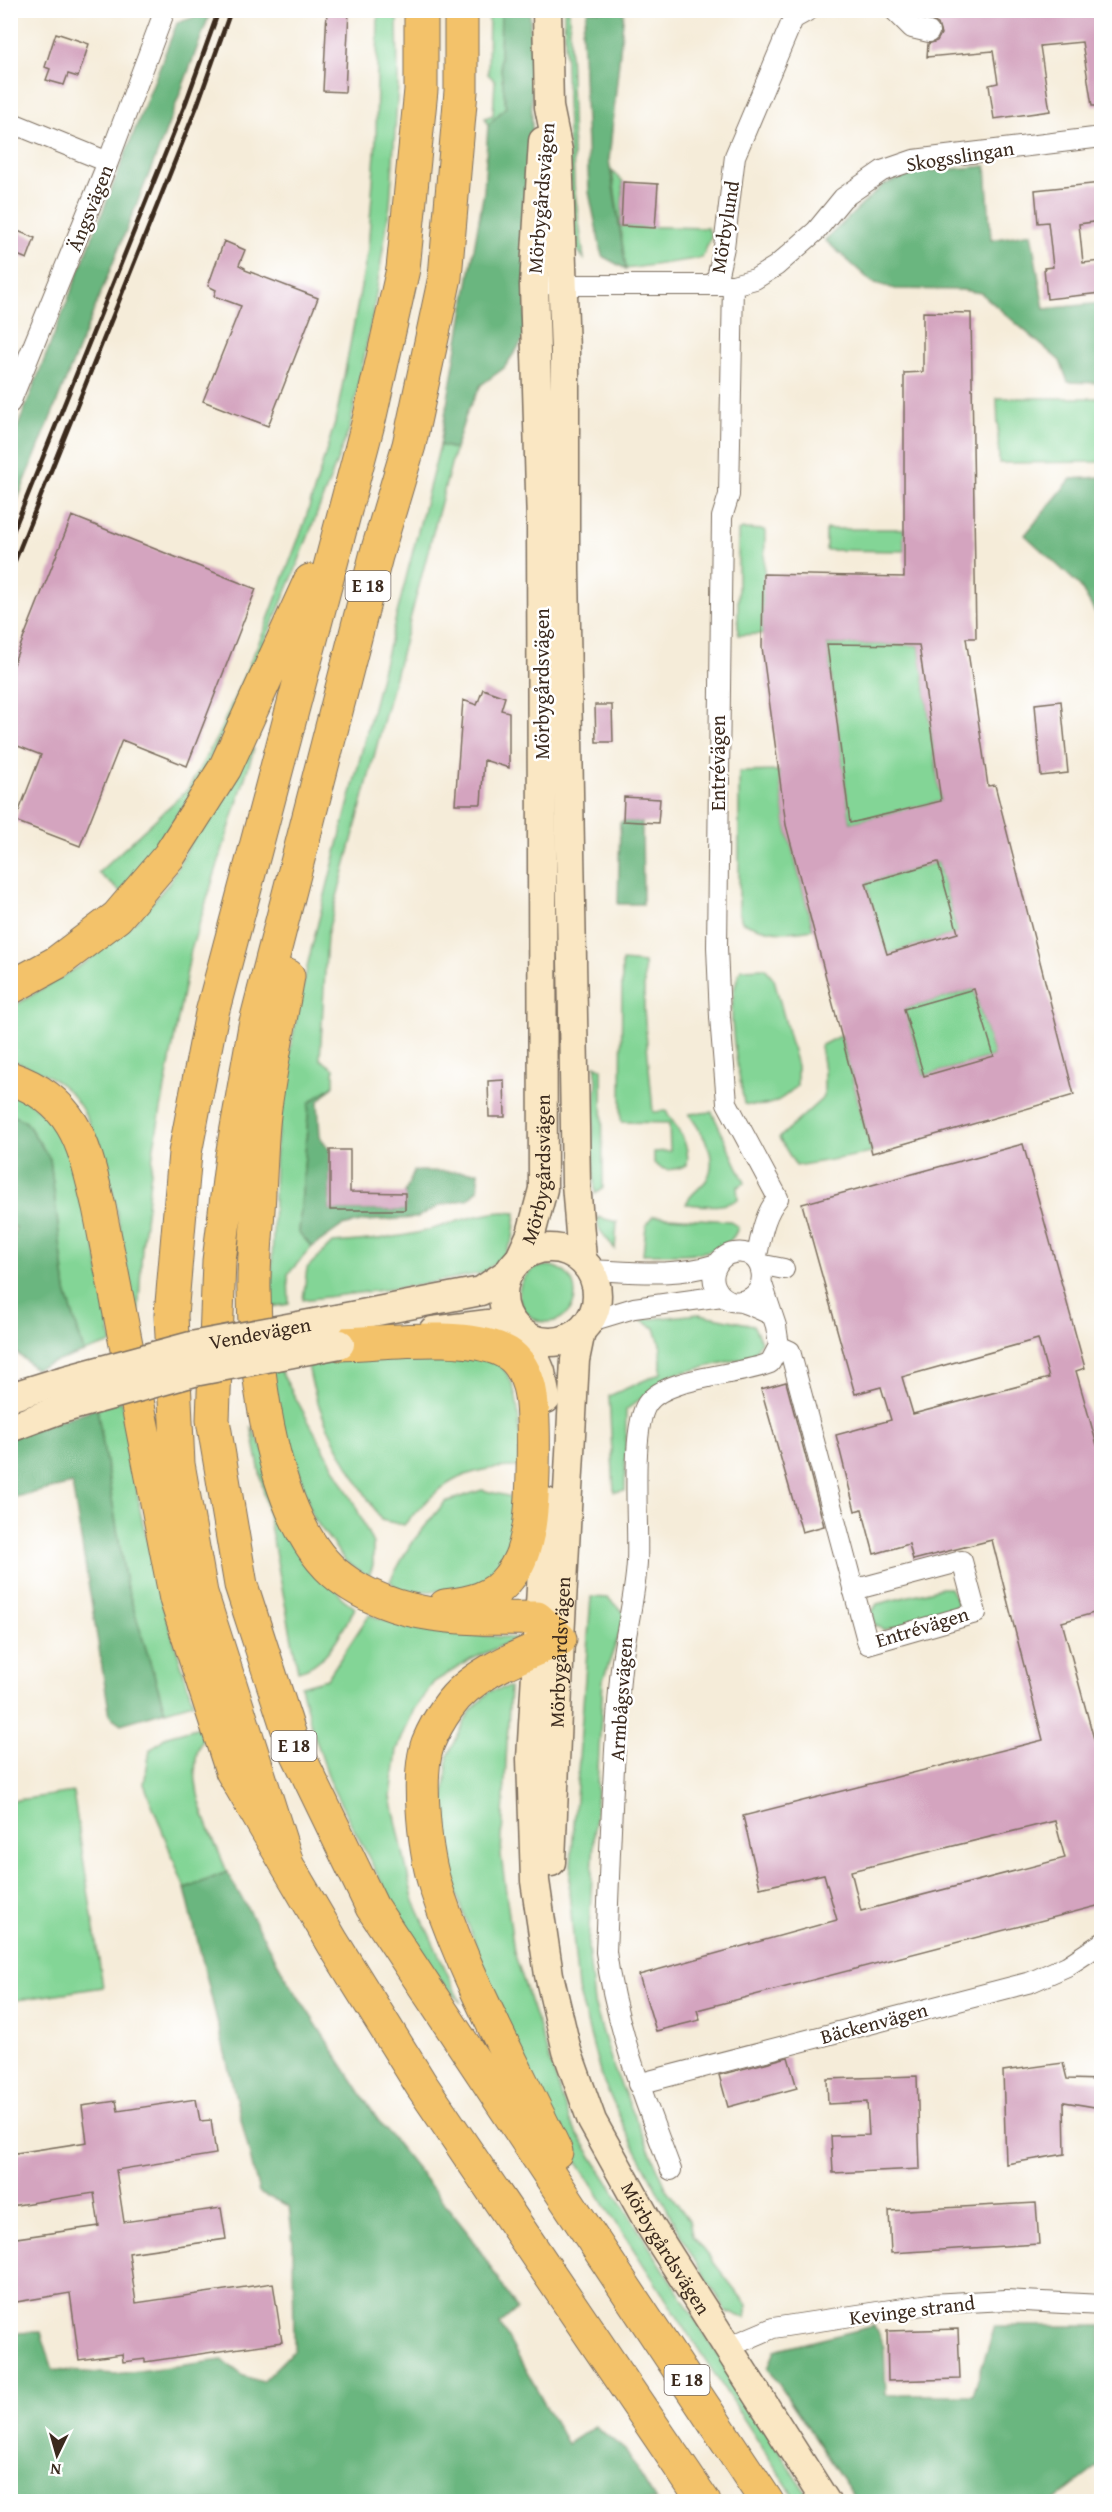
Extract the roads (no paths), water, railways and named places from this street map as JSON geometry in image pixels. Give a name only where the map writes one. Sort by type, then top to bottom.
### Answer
[{"type":"highway","name":"E 18","points":[[421,10],[421,90],[403,269],[350,494],[212,1013],[185,1153],[171,1315],[178,1464],[201,1593],[286,1860],[333,1943],[422,2086],[705,2502]]},
{"type":"highway","name":"E 18","points":[[461,10],[461,91],[445,277],[409,446],[376,556],[255,1026],[231,1156],[219,1261],[213,1419],[242,1585],[292,1742],[372,1907],[608,2259],[767,2502]]},
{"type":"highway","points":[[10,988],[56,963],[117,917],[169,856],[225,768],[350,494]]},
{"type":"highway","points":[[291,884],[294,939],[264,1115],[254,1291],[263,1397],[275,1461],[293,1507],[317,1554],[342,1578],[380,1600],[438,1617],[544,1636]]},
{"type":"highway","points":[[10,1078],[34,1086],[60,1108],[84,1143],[99,1207],[176,1599],[232,1771],[286,1860]]},
{"type":"highway","points":[[336,1332],[474,1342],[504,1351],[519,1364],[529,1387],[533,1433],[528,1533],[521,1558],[508,1578],[493,1593],[472,1603],[411,1609]]},
{"type":"highway","points":[[544,1636],[476,1680],[449,1705],[428,1743],[423,1767],[424,1826],[436,1889],[473,1980],[608,2259]]},
{"type":"street","name":"Ängsvägen","points":[[10,403],[108,162],[165,10]]},
{"type":"street","name":"Mörbygårdsvägen","points":[[547,10],[549,107],[558,151],[564,285],[565,582],[576,1184],[586,1264]]},
{"type":"street","points":[[894,10],[912,28],[929,33]]},
{"type":"street","name":"Mörbylund","points":[[534,285],[725,284],[724,247],[735,156],[800,13]]},
{"type":"street","name":"Mörbygårdsvägen","points":[[514,1265],[531,1234],[543,1189],[541,549],[534,285],[542,146],[549,107]]},
{"type":"street","points":[[10,122],[108,162]]},
{"type":"street","name":"Skogsslingan","points":[[725,284],[755,279],[776,266],[816,231],[843,198],[882,171],[914,160],[1101,137]]},
{"type":"street","name":"Entrévägen","points":[[725,284],[729,495],[722,517],[719,646],[720,1017],[728,1103],[778,1198],[769,1209],[755,1268]]},
{"type":"street","points":[[755,1268],[753,1297],[634,1308],[586,1326],[560,1341],[542,1341],[520,1331],[506,1311],[502,1292],[514,1265],[542,1248],[567,1250],[586,1264],[638,1274],[692,1272],[717,1264],[726,1255],[755,1268],[776,1326],[779,1346]]},
{"type":"street","points":[[586,1264],[597,1285],[597,1304],[586,1326]]},
{"type":"street","points":[[717,1264],[714,1283],[731,1298],[770,1314]]},
{"type":"street","name":"Vendevägen","points":[[10,1397],[59,1395],[194,1372],[481,1291],[514,1265]]},
{"type":"street","name":"Vendevägen","points":[[336,1332],[488,1324],[520,1331]]},
{"type":"street","name":"Mörbygårdsvägen","points":[[586,1326],[576,1360],[531,1759],[534,1870],[549,1975],[567,2051],[592,2121],[651,2227],[826,2502]]},
{"type":"street","name":"Mörbygårdsvägen","points":[[520,1331],[541,1372],[548,1407],[544,1636]]},
{"type":"street","name":"Entrévägen","points":[[779,1346],[790,1351],[868,1644],[976,1613],[962,1561],[854,1590]]},
{"type":"street","name":"Armbågsvägen","points":[[671,2170],[638,2084],[611,1988],[606,1952],[620,1679],[625,1633],[638,1564],[639,1428],[648,1403],[658,1394],[684,1383],[763,1366],[770,1363],[779,1346]]},
{"type":"street","name":"Vendevägen","points":[[10,1428],[59,1395]]},
{"type":"street","name":"Bäckenvägen","points":[[638,2084],[1031,1982],[1067,1966],[1101,1943]]},
{"type":"street","name":"Kevinge strand","points":[[726,2348],[773,2328],[930,2304],[1006,2300],[1101,2305]]},
{"type":"railway","points":[[10,539],[186,102],[219,10]]},
{"type":"railway","points":[[10,573],[197,106],[231,10]]}]
